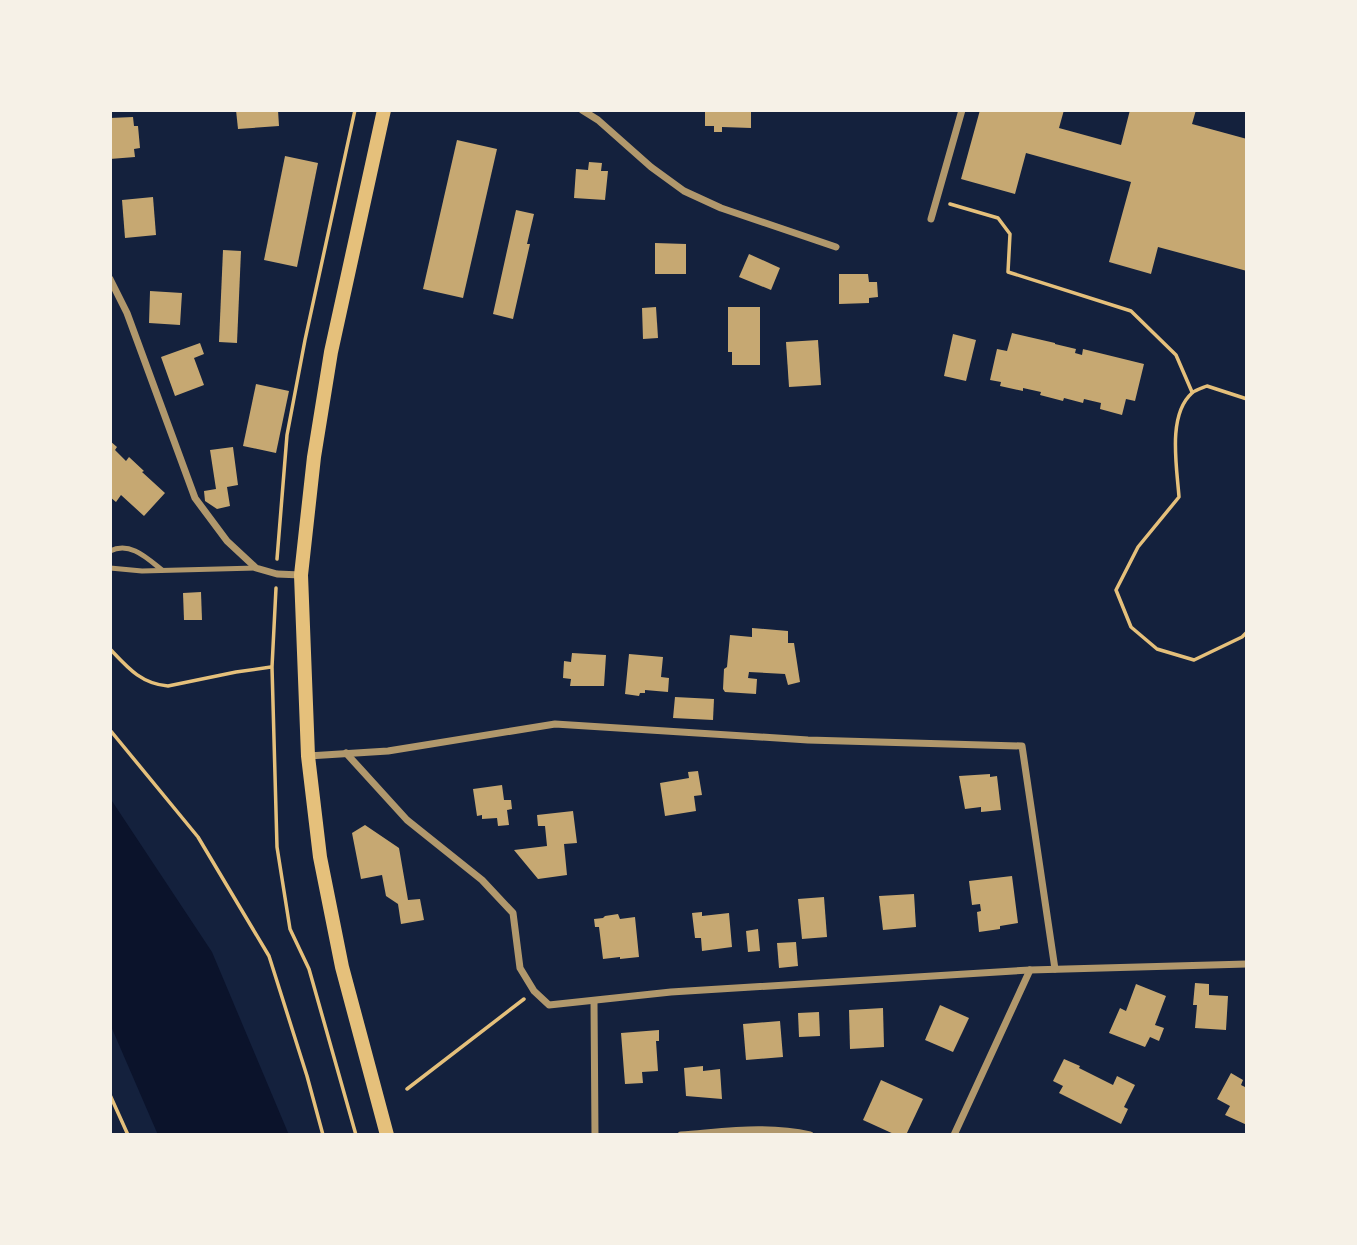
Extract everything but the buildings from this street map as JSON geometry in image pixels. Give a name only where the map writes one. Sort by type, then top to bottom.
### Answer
[{"type":"main road","points":[[384,110],[331,352],[314,457],[301,575],[308,756],[320,857],[342,967],[387,1135]]},
{"type":"street","points":[[582,110],[593,113],[651,167],[684,191],[729,211],[836,247]]},
{"type":"street","points":[[931,219],[962,110]]},
{"type":"street","points":[[110,279],[127,313],[194,498],[227,541],[256,568],[276,574],[301,575]]},
{"type":"street","points":[[308,756],[388,751],[555,724],[808,740],[1022,746],[1055,969]]},
{"type":"street","points":[[346,753],[407,820],[482,880],[513,913],[520,968],[534,991],[549,1005],[671,992],[1030,970],[1247,964]]},
{"type":"street","points":[[954,1135],[1030,970]]},
{"type":"street","points":[[594,1001],[595,1135]]},
{"type":"street","points":[[681,1135],[749,1130],[790,1130],[810,1135]]},
{"type":"lane","points":[[110,551],[114,548],[136,550],[162,570]]},
{"type":"lane","points":[[110,568],[142,572],[256,568]]},
{"type":"path","points":[[355,110],[287,435],[272,667],[277,847],[290,929],[309,969],[356,1135]]},
{"type":"path","points":[[937,200],[998,218],[1010,234],[1008,272],[1131,311],[1176,355],[1192,392]]},
{"type":"path","points":[[1247,399],[1207,386],[1192,392],[1180,410],[1176,436],[1179,497],[1138,547],[1116,590],[1131,627],[1157,649],[1194,660],[1247,632]]},
{"type":"path","points":[[110,649],[136,675],[156,685],[168,686],[272,667]]},
{"type":"path","points":[[110,730],[198,837],[269,956],[323,1135]]},
{"type":"path","points":[[407,1089],[534,991]]},
{"type":"path","points":[[110,1095],[128,1135]]},
{"type":"water","points":[[110,798],[212,952],[289,1135],[158,1135],[110,1024]]}]
